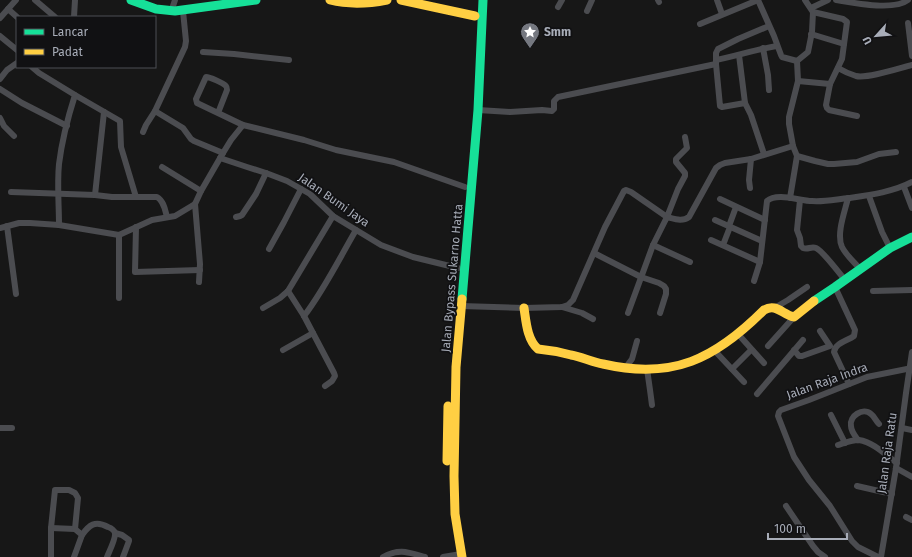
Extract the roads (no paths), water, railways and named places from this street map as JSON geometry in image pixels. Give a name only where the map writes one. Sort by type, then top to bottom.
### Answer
[{"type":"main road","points":[[131,0],[141,2],[158,10],[171,12],[183,11],[210,4],[256,0]]},
{"type":"main road","points":[[330,0],[359,4],[385,0]]},
{"type":"main road","points":[[401,0],[475,16]]},
{"type":"main road","name":"Jalan Bypass Sukarno Hatta","points":[[458,556],[449,517],[447,437],[449,384],[470,117],[476,0]]},
{"type":"main road","name":"Jalan Bypass Sukarno Hatta","points":[[458,556],[454,476],[456,373],[478,110],[482,0]]},
{"type":"main road","points":[[524,308],[532,343],[538,349],[564,352],[603,364],[626,367],[647,369],[681,366],[698,360],[738,334],[764,310],[771,306],[776,307],[794,317],[812,302],[890,248],[912,237]]},
{"type":"street","points":[[0,18],[16,0]]},
{"type":"street","points":[[35,0],[54,16]]},
{"type":"street","points":[[74,16],[75,0]]},
{"type":"street","points":[[171,12],[175,0]]},
{"type":"street","points":[[558,7],[562,0]]},
{"type":"street","points":[[587,10],[592,0]]},
{"type":"street","points":[[716,0],[722,14]]},
{"type":"street","points":[[700,24],[758,0],[782,57],[797,61]]},
{"type":"street","points":[[797,61],[808,52],[811,34],[812,10],[806,0]]},
{"type":"street","points":[[812,10],[828,0]]},
{"type":"street","points":[[836,0],[882,6],[897,5],[908,0]]},
{"type":"street","points":[[8,9],[16,16]]},
{"type":"street","points":[[812,10],[843,18],[847,24],[842,59],[830,84],[826,105],[829,110],[857,116]]},
{"type":"street","points":[[143,132],[155,111],[185,47],[186,42],[183,11]]},
{"type":"street","points":[[908,23],[912,56]]},
{"type":"street","points":[[745,102],[722,107],[720,106],[716,53],[718,49],[769,26]]},
{"type":"street","points":[[811,34],[844,44]]},
{"type":"street","points":[[0,36],[16,49]]},
{"type":"street","points":[[478,110],[510,112],[542,110],[552,111],[554,110],[554,101],[558,97],[716,62],[763,48],[777,46]]},
{"type":"street","points":[[763,48],[769,90]]},
{"type":"street","points":[[203,52],[289,60]]},
{"type":"street","points":[[739,55],[745,102],[764,154]]},
{"type":"street","points":[[790,198],[797,156],[793,146],[789,117],[798,81],[797,61]]},
{"type":"street","points":[[0,78],[6,70],[16,64]]},
{"type":"street","points":[[838,68],[856,76],[861,76],[883,73],[912,65]]},
{"type":"street","points":[[33,68],[39,73],[120,121],[121,147],[136,197]]},
{"type":"street","points":[[218,112],[227,88],[214,79],[206,77],[196,99],[199,104],[243,125],[304,140],[336,150],[394,162],[465,187]]},
{"type":"street","points":[[798,81],[830,84]]},
{"type":"street","points":[[0,89],[22,103],[66,126]]},
{"type":"street","points":[[59,225],[59,164],[66,126],[76,95]]},
{"type":"street","name":"Jalan Bumi Jaya","points":[[155,111],[183,128],[194,141],[247,167],[266,173],[310,194],[333,216],[382,245],[413,257],[458,268]]},
{"type":"street","points":[[95,196],[104,112]]},
{"type":"street","points":[[0,118],[4,126],[14,136]]},
{"type":"street","points":[[199,282],[200,270],[195,204],[221,155],[243,125]]},
{"type":"street","points":[[628,313],[653,245],[685,176],[685,173],[676,162],[676,159],[687,148],[685,137]]},
{"type":"street","points":[[461,306],[524,308],[562,307],[568,305],[573,300],[605,227],[624,191],[626,190],[631,192],[667,217],[685,220],[689,217],[716,168],[720,165],[751,159],[793,146]]},
{"type":"street","points":[[797,156],[828,164],[834,164],[857,162],[879,154],[896,152]]},
{"type":"street","points":[[750,188],[749,180],[751,159]]},
{"type":"street","points":[[162,167],[201,191]]},
{"type":"street","points":[[236,217],[242,215],[256,194],[266,173]]},
{"type":"street","points":[[754,281],[760,262],[767,201],[770,199],[790,198],[811,202],[869,196],[904,187],[912,182]]},
{"type":"street","points":[[904,187],[912,208]]},
{"type":"street","points":[[269,248],[301,189]]},
{"type":"street","points":[[11,192],[112,197],[158,197],[163,202],[167,217]]},
{"type":"street","points":[[869,196],[882,232],[890,248]]},
{"type":"street","points":[[848,198],[840,241],[842,247],[860,269]]},
{"type":"street","points":[[720,199],[765,220]]},
{"type":"street","points":[[800,200],[797,230],[801,246],[807,249],[813,247],[817,249],[845,280]]},
{"type":"street","points":[[0,228],[19,223],[59,225],[119,235],[152,220],[175,216],[195,204]]},
{"type":"street","points":[[723,245],[736,207]]},
{"type":"street","points":[[263,308],[280,298],[288,291],[333,216]]},
{"type":"street","points":[[715,220],[762,241]]},
{"type":"street","points":[[7,226],[16,294]]},
{"type":"street","points":[[136,227],[135,272],[200,270]]},
{"type":"street","points":[[304,316],[312,306],[356,230]]},
{"type":"street","points":[[119,235],[119,298]]},
{"type":"street","points":[[710,240],[760,262]]},
{"type":"street","points":[[653,245],[690,262]]},
{"type":"street","points":[[594,253],[641,277],[664,286],[666,289],[666,294],[660,313]]},
{"type":"street","points":[[776,307],[807,287]]},
{"type":"street","points":[[794,350],[799,356],[802,356],[836,346],[854,336],[855,330],[834,288]]},
{"type":"street","points":[[873,291],[912,290]]},
{"type":"street","points":[[288,291],[304,316],[335,376],[332,381],[325,386]]},
{"type":"street","points":[[562,307],[593,319]]},
{"type":"street","points":[[768,346],[794,317]]},
{"type":"street","points":[[820,331],[832,346],[835,356],[849,384]]},
{"type":"street","points":[[283,350],[313,333]]},
{"type":"street","points":[[738,334],[764,364]]},
{"type":"street","points":[[758,394],[803,340]]},
{"type":"street","points":[[626,367],[632,359],[637,341]]},
{"type":"street","points":[[714,350],[744,382]]},
{"type":"street","points":[[732,369],[751,350]]},
{"type":"street","name":"Jalan Raja Ratu","points":[[882,557],[902,428],[909,393],[912,352]]},
{"type":"street","name":"Jalan Raja Indra","points":[[878,557],[858,547],[849,537],[830,506],[809,480],[794,456],[778,416],[781,410],[849,384],[868,377],[911,366]]},
{"type":"street","points":[[647,369],[652,405]]},
{"type":"street","points":[[858,440],[851,429],[850,420],[853,416],[862,412],[868,412],[872,414],[879,424]]},
{"type":"street","points":[[831,415],[845,443]]},
{"type":"street","points":[[0,428],[12,428]]},
{"type":"street","points":[[902,428],[912,430]]},
{"type":"street","points":[[838,445],[858,440],[872,445],[896,466],[912,477]]},
{"type":"street","points":[[856,486],[892,494]]},
{"type":"street","points":[[51,557],[51,528],[55,490],[69,490],[75,493],[78,498],[76,529]]},
{"type":"street","points":[[786,506],[813,546],[825,557]]},
{"type":"street","points":[[906,517],[912,520]]},
{"type":"street","points":[[74,557],[82,535],[86,529],[93,524],[99,523],[107,526],[115,533],[122,535],[130,541],[123,557]]},
{"type":"street","points":[[51,528],[76,529],[82,535]]},
{"type":"street","points":[[107,557],[115,533]]},
{"type":"street","points":[[382,557],[398,551],[425,557]]},
{"type":"street","points":[[443,557],[458,556]]},
{"type":"place","name":"Smm","points":[[530,49]]}]
